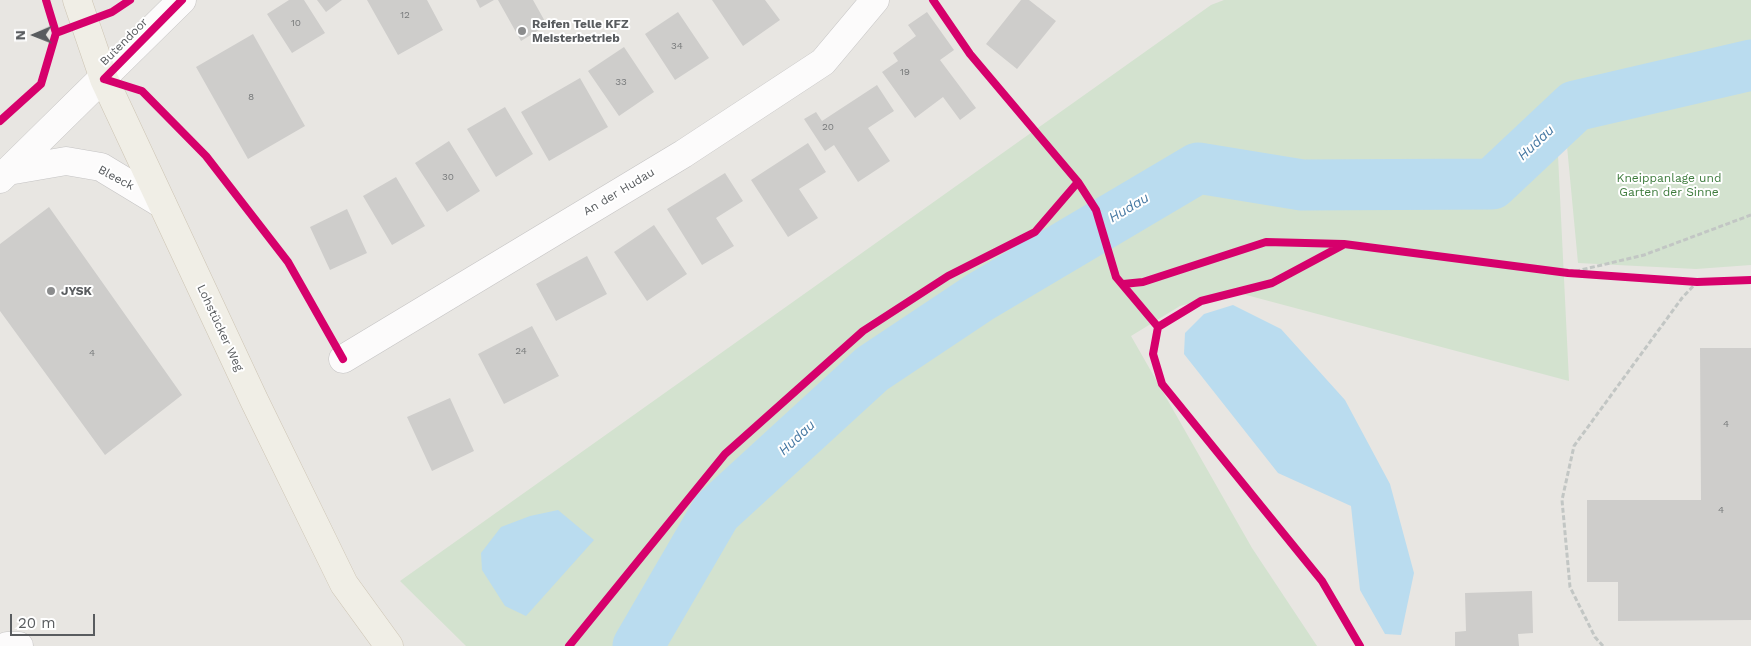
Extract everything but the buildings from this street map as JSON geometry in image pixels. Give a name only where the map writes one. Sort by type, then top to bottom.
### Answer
[{"type":"main road","name":"Lohstücker Weg","points":[[77,0],[104,79],[344,584],[386,645]]},
{"type":"street","name":"Butendoor","points":[[104,79],[182,0]]},
{"type":"street","name":"An der Hudau","points":[[343,359],[683,154],[823,62],[875,0]]},
{"type":"street","name":"Bleeck","points":[[4,175],[57,121],[104,79]]},
{"type":"street","name":"Bleeck","points":[[4,175],[66,161],[101,167],[162,204]]},
{"type":"street","points":[[7,646],[19,646]]},
{"type":"path","points":[[1568,273],[1644,255],[1751,215]]},
{"type":"path","points":[[1603,646],[1595,637],[1570,587],[1562,500],[1574,446],[1682,298],[1698,282]]},
{"type":"green space","points":[[1224,0],[1751,0],[1751,49],[1555,94],[1569,381],[1235,292],[1180,306],[1131,336],[1252,548],[1317,646],[466,646],[400,581],[1211,5]]},
{"type":"green space","name":"Kneippanlage und Garten der Sinne","points":[[1751,80],[1751,265],[1696,269],[1578,263],[1565,125]]},
{"type":"water","points":[[1233,305],[1281,329],[1345,400],[1390,484],[1414,573],[1401,635],[1385,634],[1360,590],[1351,506],[1278,473],[1184,354],[1185,333],[1204,314]]},
{"type":"water","points":[[558,510],[594,540],[526,616],[505,606],[482,570],[481,553],[501,527],[530,516]]},
{"type":"waterway","name":"Hudau","points":[[638,646],[716,512],[872,369],[980,297],[1198,168],[1302,185],[1492,184],[1575,106],[1751,65]]},
{"type":"cycle path","points":[[0,121],[41,84],[56,33],[46,0]]},
{"type":"cycle path","points":[[56,33],[112,12],[130,0]]},
{"type":"cycle path","points":[[104,79],[182,0]]},
{"type":"cycle path","points":[[933,0],[970,54],[1078,182],[1096,210],[1116,277],[1158,327]]},
{"type":"cycle path","points":[[104,79],[142,91],[206,156],[288,262],[343,359]]},
{"type":"cycle path","points":[[569,646],[725,454],[863,331],[948,276],[1035,232],[1078,182]]},
{"type":"cycle path","points":[[1123,284],[1143,282],[1266,242],[1344,244],[1568,273],[1697,282],[1751,280]]},
{"type":"cycle path","points":[[1343,245],[1272,283],[1201,301],[1158,327],[1153,354],[1162,384],[1322,581],[1360,646]]},
{"type":"place","name":"Reifen Telle KFZ Meisterbetrieb","points":[[522,31]]},
{"type":"place","name":"JYSK","points":[[51,291]]}]
